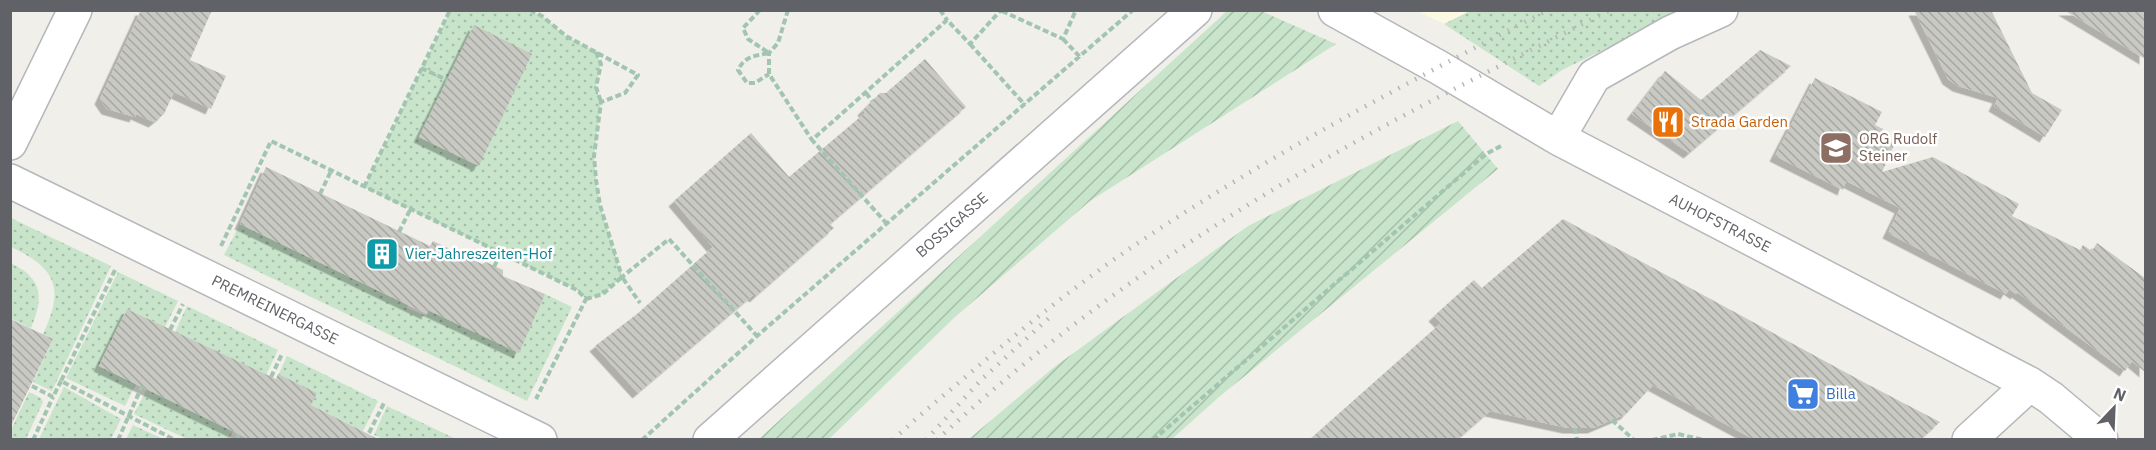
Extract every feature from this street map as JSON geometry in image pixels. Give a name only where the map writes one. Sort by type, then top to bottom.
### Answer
[{"type":"street","points":[[10,143],[75,10]]},
{"type":"street","name":"BOSSIGASSE","points":[[710,440],[1196,10]]},
{"type":"street","name":"AUHOFSTRASSE","points":[[1335,10],[1438,67],[1549,133],[2030,384],[2101,440]]},
{"type":"street","points":[[1549,133],[1594,76],[1670,33],[1721,10]]},
{"type":"street","name":"PREMREINERGASSE","points":[[10,181],[540,440]]},
{"type":"street","points":[[1969,440],[2030,384]]},
{"type":"path","points":[[364,187],[450,10]]},
{"type":"path","points":[[530,10],[542,16],[566,36],[638,75],[625,93],[601,102]]},
{"type":"path","points":[[760,10],[743,28],[748,39],[769,53]]},
{"type":"path","points":[[769,74],[755,83],[747,83],[738,70],[743,61],[769,53],[778,43],[788,10]]},
{"type":"path","points":[[940,10],[1025,105]]},
{"type":"path","points":[[1063,39],[1076,10]]},
{"type":"path","points":[[642,440],[757,336],[1133,10]]},
{"type":"path","points":[[970,44],[1002,11],[1063,39],[1080,57]]},
{"type":"path","points":[[812,140],[947,20]]},
{"type":"path","points":[[596,52],[601,64],[596,87],[601,102],[594,156],[600,206],[622,277],[640,303]]},
{"type":"path","points":[[769,53],[769,74],[812,140],[887,225]]},
{"type":"path","points":[[421,68],[447,80]]},
{"type":"path","points":[[866,93],[872,101]]},
{"type":"path","points":[[1153,440],[1485,154],[1549,133]]},
{"type":"path","points":[[219,252],[271,141],[577,290],[586,299]]},
{"type":"path","points":[[320,194],[331,171]]},
{"type":"path","points":[[399,232],[410,210]]},
{"type":"path","points":[[534,403],[586,299],[603,294],[669,239],[757,336]]},
{"type":"path","points":[[494,267],[500,254]]},
{"type":"path","points":[[33,440],[117,267]]},
{"type":"path","points":[[170,330],[184,301]]},
{"type":"path","points":[[271,377],[284,349]]},
{"type":"path","points":[[61,381],[176,440]]},
{"type":"path","points":[[32,386],[53,398]]},
{"type":"path","points":[[118,440],[142,386]]},
{"type":"path","points":[[369,433],[384,402]]},
{"type":"path","points":[[1612,420],[1634,440]]},
{"type":"path","points":[[1575,428],[1577,440]]},
{"type":"path","points":[[237,440],[239,434]]},
{"type":"path","points":[[1652,440],[1678,434],[1704,440]]},
{"type":"shaded area","points":[[1417,11],[1470,11],[1444,24]]},
{"type":"green space","points":[[450,11],[530,11],[542,16],[566,36],[596,52],[601,64],[596,87],[601,102],[594,156],[596,180],[600,205],[622,277],[603,294],[586,299],[577,290],[364,187]]},
{"type":"green space","points":[[1227,11],[1261,11],[1336,44],[1090,201],[955,317],[829,439],[759,439]]},
{"type":"green space","points":[[1470,11],[1682,11],[1562,70],[1539,86],[1444,24]]},
{"type":"green space","points":[[1458,121],[1498,169],[1219,397],[1172,439],[969,439],[1053,368],[1248,226]]},
{"type":"green space","points":[[11,218],[111,266],[52,391],[33,382],[53,339],[43,334],[54,304],[52,281],[38,263],[11,247]]},
{"type":"green space","points":[[240,224],[408,305],[407,308],[426,316],[428,310],[545,294],[572,307],[527,401],[224,255]]},
{"type":"green space","points":[[10,263],[29,275],[38,290],[38,307],[31,328],[11,319]]},
{"type":"green space","points":[[118,272],[178,301],[165,327],[127,309],[99,366],[136,384],[125,406],[66,378]]},
{"type":"green space","points":[[187,306],[278,350],[266,375],[175,332]]},
{"type":"green space","points":[[287,356],[378,401],[363,431],[311,405],[314,398],[276,380]]},
{"type":"green space","points":[[64,387],[121,419],[111,439],[39,439]]},
{"type":"green space","points":[[147,389],[234,430],[229,439],[187,439],[134,414]]},
{"type":"green space","points":[[29,392],[41,398],[43,402],[26,439],[11,439],[11,430]]},
{"type":"green space","points":[[387,406],[456,439],[383,439],[374,435]]},
{"type":"green space","points":[[133,425],[163,439],[126,439]]},
{"type":"building","points":[[141,10],[212,10],[190,60],[226,76],[211,109],[174,92],[164,114],[154,122],[136,114],[135,117],[107,109],[100,99]]},
{"type":"building","points":[[1914,10],[1991,10],[2032,93],[2062,110],[2045,137],[1994,106],[1998,98],[1958,86],[1948,79]]},
{"type":"building","points":[[2064,10],[2145,10],[2145,59]]},
{"type":"building","points":[[474,25],[532,54],[479,166],[419,137]]},
{"type":"building","points":[[1760,50],[1791,66],[1689,153],[1632,114],[1665,71],[1701,100]]},
{"type":"building","points":[[925,59],[966,107],[830,224],[834,228],[755,297],[753,295],[638,393],[595,346],[637,314],[713,247],[674,201],[751,133],[789,177],[865,113],[863,110],[880,93],[886,93]]},
{"type":"building","points":[[1815,78],[1882,112],[1875,125],[1883,129],[1878,139],[1895,143],[1882,172],[1933,157],[2019,204],[2012,216],[2080,250],[2083,245],[2092,251],[2097,243],[2145,278],[2145,372],[2132,361],[2125,371],[2017,292],[2016,294],[2009,289],[2006,294],[1888,233],[1900,208],[1846,181],[1843,190],[1775,156]]},
{"type":"building","name":"Vier-Jahreszeiten-Hof","points":[[266,167],[430,246],[433,241],[482,264],[486,262],[503,270],[503,276],[545,294],[519,353],[428,310],[427,314],[240,224]]},
{"type":"building","points":[[1563,219],[1940,422],[1920,440],[1755,440],[1653,385],[1626,414],[1593,428],[1568,428],[1490,411],[1457,440],[1309,440],[1441,323],[1434,316],[1474,280],[1482,288]]},
{"type":"building","points":[[127,309],[276,379],[278,374],[317,393],[311,405],[380,440],[251,440],[99,366]]},
{"type":"building","points":[[10,319],[53,339],[10,428]]},
{"type":"railway","points":[[893,440],[1032,322],[1141,241],[1291,148],[1393,91],[1548,10]]},
{"type":"railway","points":[[937,440],[983,398],[1080,320],[1130,283],[1234,214],[1374,132],[1610,10]]},
{"type":"railway","points":[[926,440],[981,380],[1049,318]]},
{"type":"place","name":"Strada Garden","points":[[1668,122]]},
{"type":"place","name":"ORG Rudolf Steiner","points":[[1836,148]]},
{"type":"place","name":"Vier-Jahreszeiten-Hof","points":[[382,254]]},
{"type":"place","name":"Billa","points":[[1803,394]]}]
